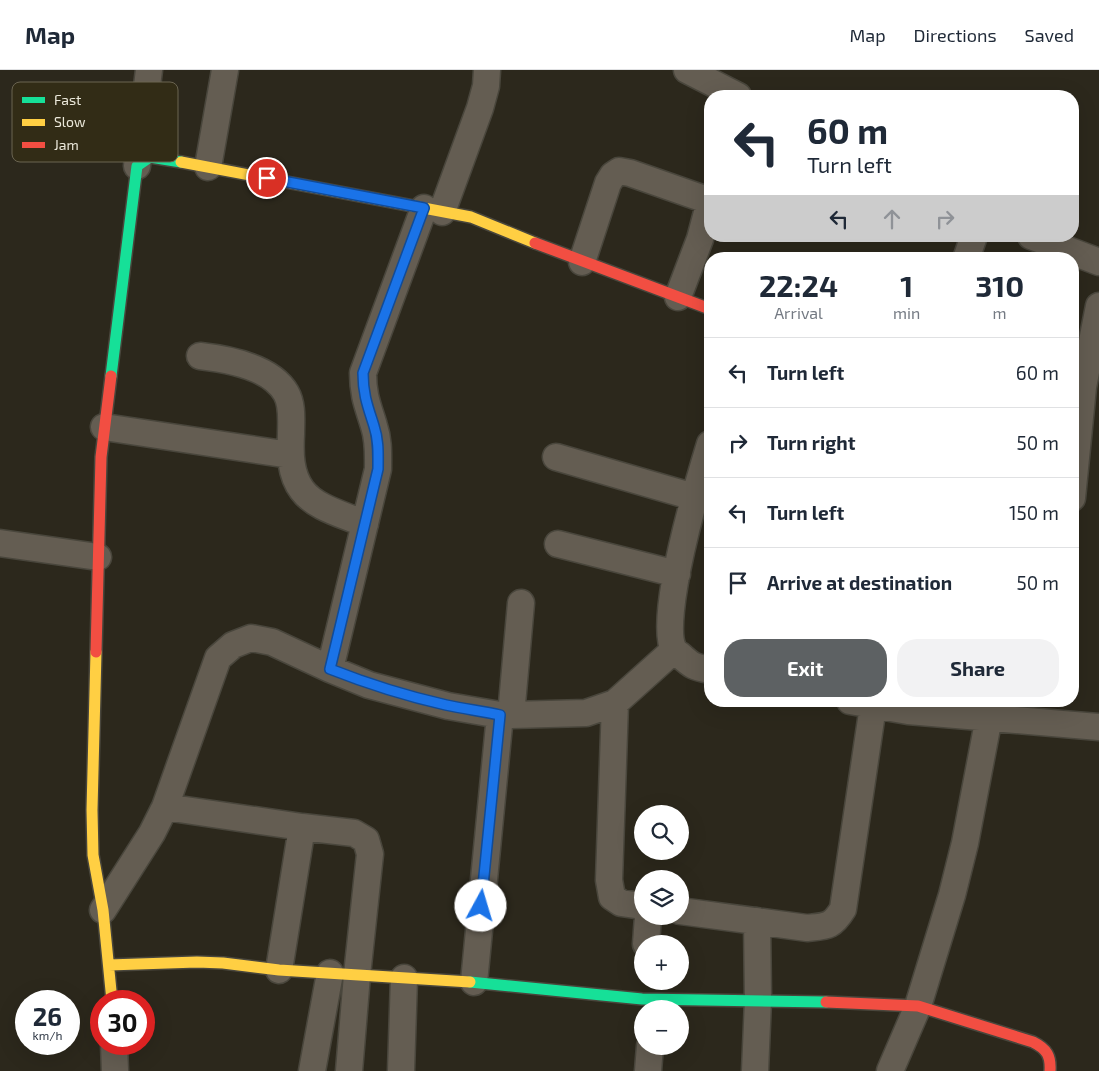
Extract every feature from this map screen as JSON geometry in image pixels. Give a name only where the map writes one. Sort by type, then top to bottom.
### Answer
[{"type":"street","points":[[208,167],[225,70]]},
{"type":"street","points":[[330,669],[378,469],[378,447],[375,428],[363,390],[363,373],[433,210],[480,108],[486,86],[487,70]]},
{"type":"street","points":[[687,70],[726,90]]},
{"type":"street","points":[[111,990],[103,910],[94,854],[92,810],[101,457],[138,162]]},
{"type":"street","points":[[137,166],[143,162]]},
{"type":"street","points":[[178,162],[471,217],[582,262],[704,307]]},
{"type":"street","points":[[582,262],[608,183],[613,175],[619,171],[630,173],[704,199]]},
{"type":"street","points":[[678,297],[704,224]]},
{"type":"street","points":[[1047,242],[1073,252]]},
{"type":"street","points":[[1079,254],[1099,262]]},
{"type":"street","points":[[1079,427],[1083,387],[1099,306]]},
{"type":"street","points":[[200,356],[227,359],[243,364],[271,378],[286,392],[291,406],[290,455],[301,488],[308,498],[365,524]]},
{"type":"street","points":[[104,427],[290,455]]},
{"type":"street","points":[[556,457],[694,497]]},
{"type":"street","points":[[704,464],[694,497],[670,611],[670,630],[674,650],[692,666],[704,669]]},
{"type":"street","points":[[0,543],[98,557]]},
{"type":"street","points":[[558,544],[677,574]]},
{"type":"street","points":[[474,982],[521,603]]},
{"type":"street","points":[[103,910],[152,833],[165,807],[218,658],[233,645],[250,638],[272,642],[369,685],[448,706],[506,715],[586,712],[615,703],[674,650]]},
{"type":"street","points":[[615,703],[609,880],[612,897],[621,903],[634,905]]},
{"type":"street","points":[[689,912],[807,928],[824,927],[835,922],[843,909],[862,707]]},
{"type":"street","points":[[882,707],[908,711],[995,709],[1099,727]]},
{"type":"street","points":[[890,1071],[918,1006],[952,895],[995,709]]},
{"type":"street","points":[[165,807],[354,833],[366,840],[370,854],[357,975],[350,1071]]},
{"type":"street","points":[[280,970],[302,827]]},
{"type":"street","points":[[755,1071],[758,1000],[757,921]]},
{"type":"street","points":[[109,964],[197,962],[238,964],[280,970],[474,982],[648,997],[794,1000],[918,1006],[1044,1047],[1050,1055],[1050,1071]]},
{"type":"street","points":[[312,1071],[330,973]]},
{"type":"street","points":[[401,1071],[404,978]]},
{"type":"street","points":[[114,1055],[115,1071]]},
{"type":"street","points":[[648,1071],[649,1055]]},
{"type":"traffic: fast","points":[[111,376],[137,166],[143,162]]},
{"type":"traffic: fast","points":[[470,982],[642,999],[826,1002]]},
{"type":"traffic: slow","points":[[181,162],[471,217],[535,243]]},
{"type":"traffic: slow","points":[[96,652],[92,810],[93,855],[103,910],[111,990]]},
{"type":"traffic: slow","points":[[109,965],[223,963],[279,970],[470,982]]},
{"type":"traffic: jam","points":[[535,243],[704,307]]},
{"type":"traffic: jam","points":[[96,652],[101,457],[111,376]]},
{"type":"traffic: jam","points":[[826,1002],[918,1006],[1033,1042],[1045,1050],[1050,1061],[1050,1071]]},
{"type":"route","points":[[267,178],[424,208],[363,373],[363,390],[366,405],[375,428],[378,447],[378,469],[330,669],[369,685],[405,695],[448,706],[500,715],[481,906]]}]
